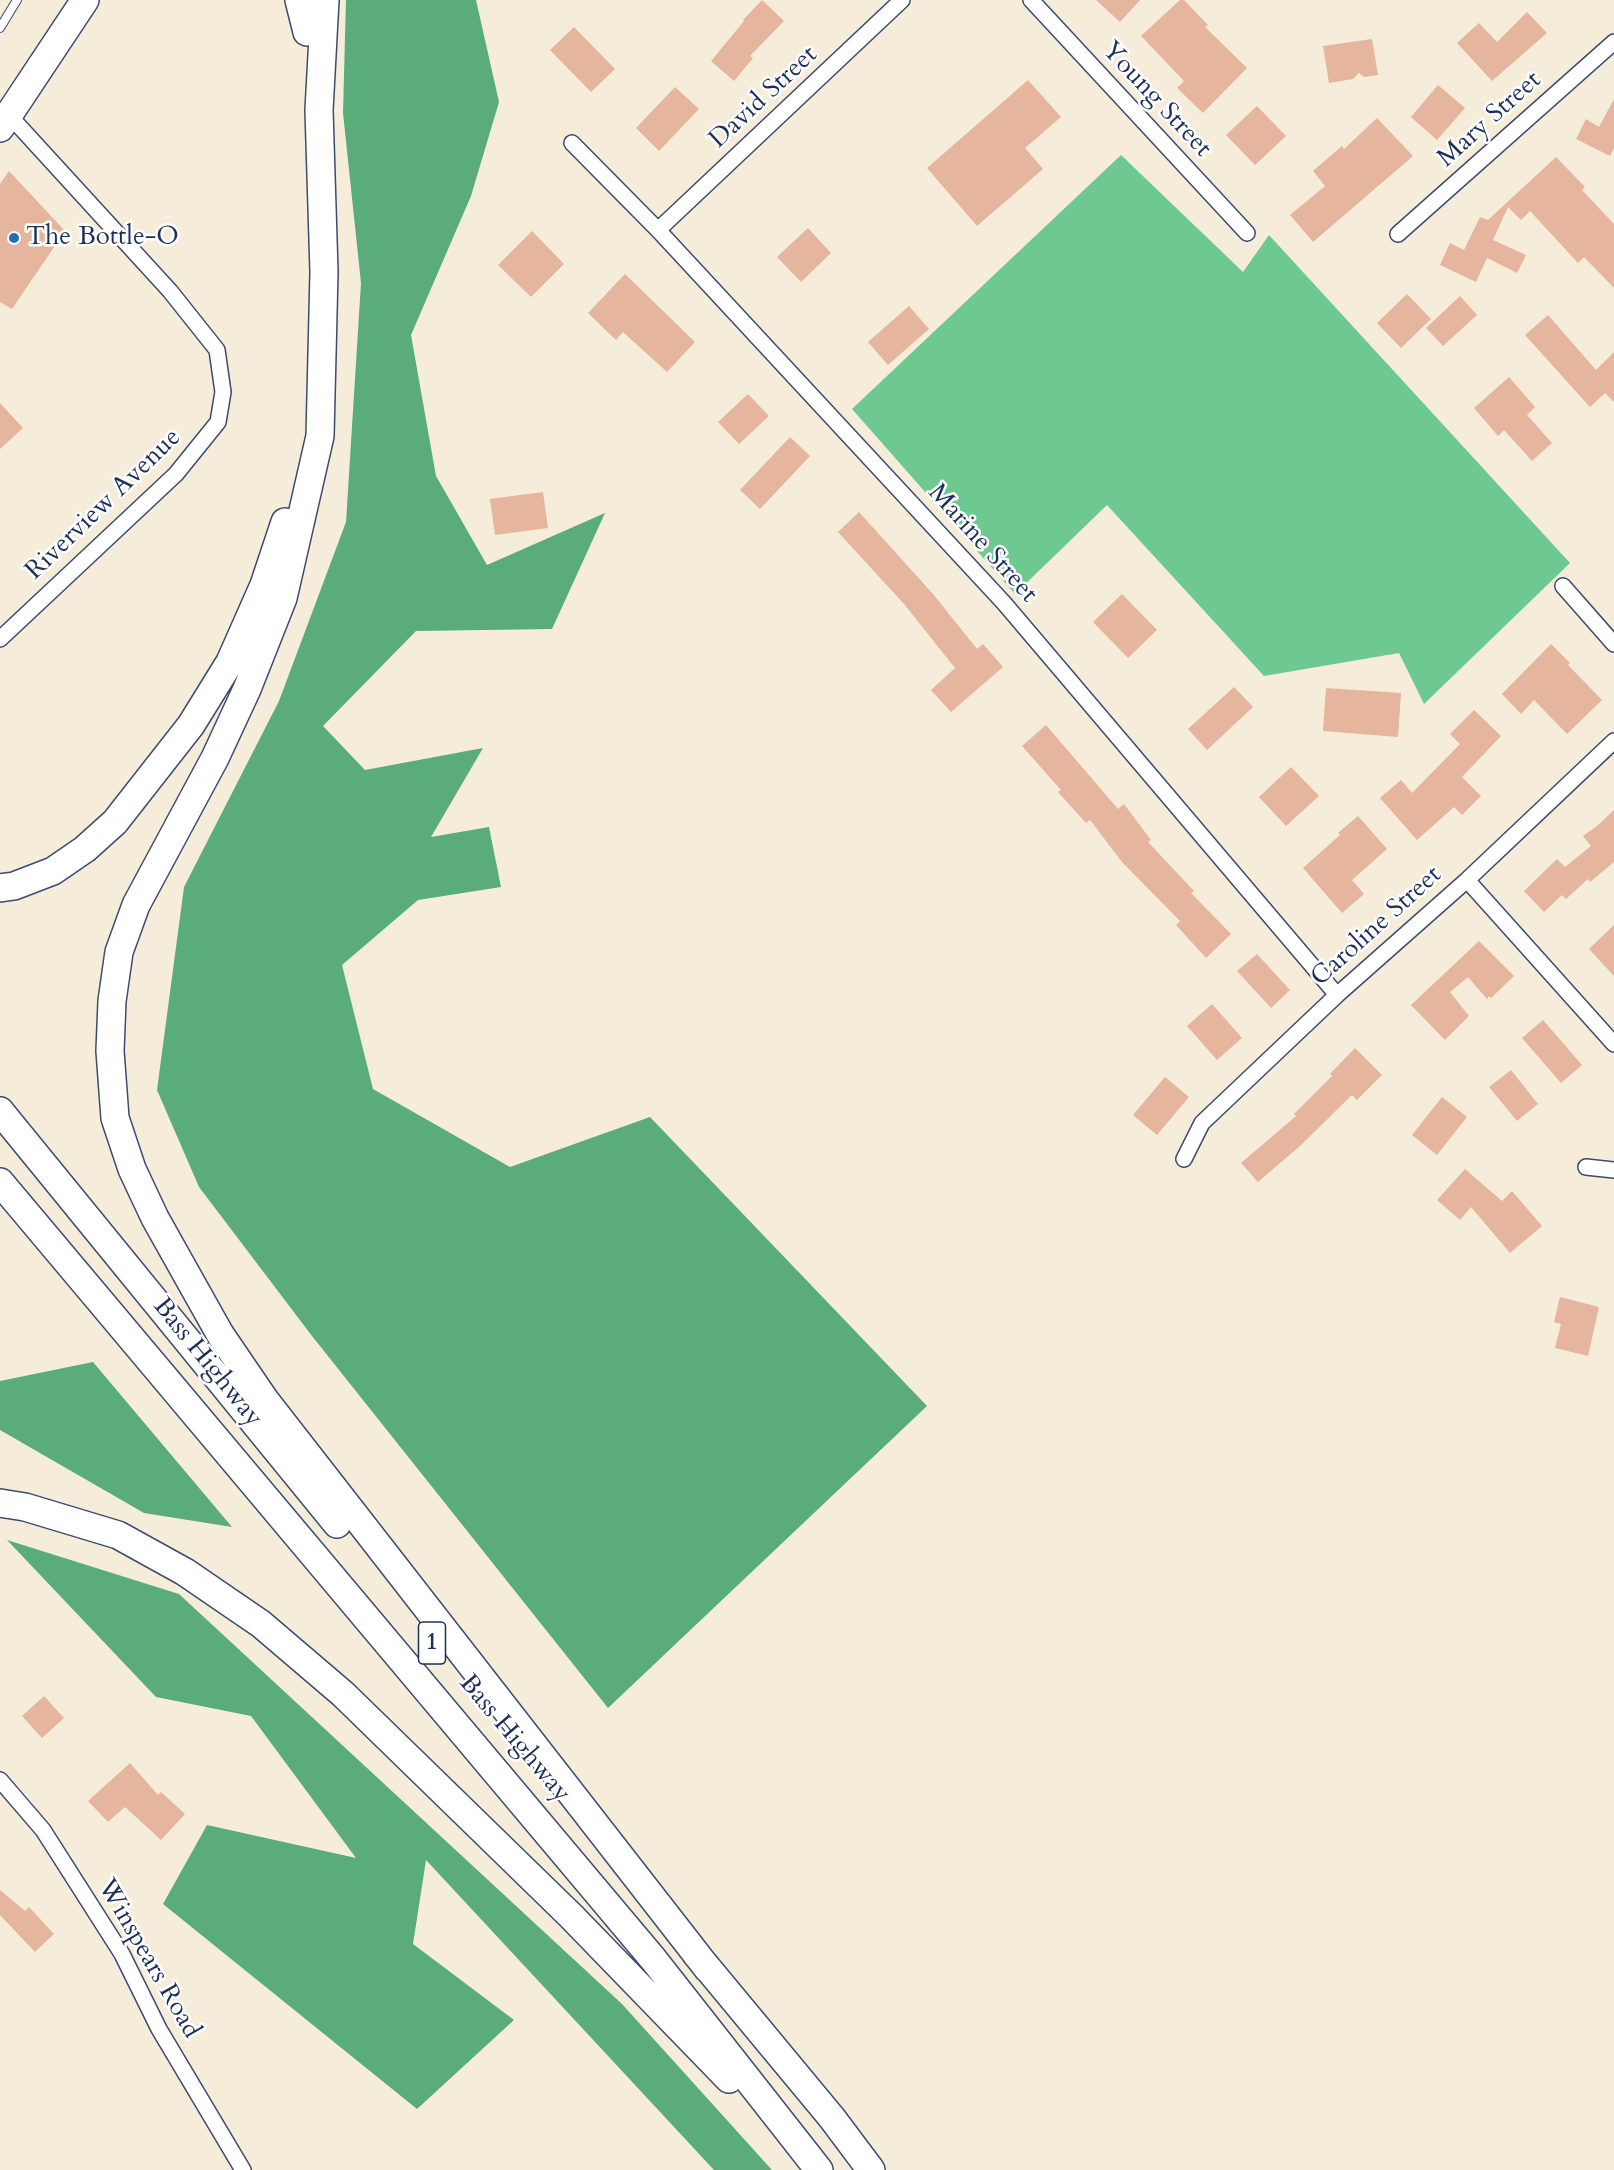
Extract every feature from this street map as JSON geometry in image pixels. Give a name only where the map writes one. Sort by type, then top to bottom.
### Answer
[{"type":"highway","points":[[4,121],[85,0]]},
{"type":"highway","points":[[299,0],[307,32],[319,110]]},
{"type":"highway","points":[[306,0],[307,32]]},
{"type":"highway","points":[[325,0],[319,110],[324,272],[320,436],[283,598],[248,689],[215,758],[136,905],[119,952],[112,1001],[110,1051],[115,1118],[132,1169],[155,1218],[220,1334],[265,1400],[708,1968]]},
{"type":"highway","points":[[0,888],[14,886],[53,872],[85,849],[115,822],[191,725],[230,662],[264,585],[288,511],[309,398],[324,272]]},
{"type":"highway","name":"Bass Highway","points":[[0,1111],[265,1433],[420,1628],[708,1968],[832,2118],[871,2170]]},
{"type":"highway","name":"Bass Highway","points":[[0,1182],[646,1951],[819,2170]]},
{"type":"highway","points":[[0,1503],[25,1507],[118,1536],[185,1572],[261,1624],[344,1694],[571,1916],[819,2170]]},
{"type":"street","name":"David Street","points":[[658,230],[902,0]]},
{"type":"street","name":"Young Street","points":[[1031,0],[1247,233]]},
{"type":"street","name":"Mary Street","points":[[1398,234],[1614,42]]},
{"type":"street","name":"Riverview Avenue","points":[[0,639],[176,474],[218,422],[224,392],[217,350],[170,291],[4,121]]},
{"type":"street","name":"Marine Street","points":[[572,143],[658,230],[1004,603],[1337,994]]},
{"type":"street","points":[[1563,586],[1614,644]]},
{"type":"street","name":"Caroline Street","points":[[1184,1159],[1202,1123],[1337,994],[1467,880],[1614,741]]},
{"type":"street","points":[[1467,880],[1614,1044]]},
{"type":"street","points":[[1586,1167],[1614,1170]]},
{"type":"street","name":"Winspears Road","points":[[0,1780],[43,1830],[122,1954],[159,2029],[243,2170]]},
{"type":"lane","points":[[0,28],[17,0]]},
{"type":"green space","points":[[346,0],[476,0],[499,102],[471,196],[411,335],[436,476],[487,565],[605,513],[552,629],[416,631],[323,726],[365,770],[483,748],[431,837],[489,827],[501,887],[418,900],[342,965],[373,1089],[510,1167],[650,1117],[927,1406],[608,1708],[312,1336],[199,1187],[157,1090],[184,887],[279,701],[346,522],[361,283],[343,113]]},
{"type":"green space","points":[[1121,155],[1243,272],[1269,235],[1570,563],[1424,704],[1399,653],[1264,676],[1107,505],[1015,594],[852,409]]},
{"type":"green space","points":[[93,1362],[232,1527],[144,1513],[0,1430],[0,1381]]},
{"type":"green space","points":[[7,1540],[179,1594],[622,2004],[772,2170],[714,2170],[426,1860],[413,1944],[514,2020],[417,2109],[163,1904],[207,1825],[356,1858],[251,1716],[156,1697]]},
{"type":"building","points":[[762,0],[784,21],[750,56],[753,58],[734,81],[711,61]]},
{"type":"building","points":[[1096,0],[1140,0],[1120,22]]},
{"type":"building","points":[[1180,0],[1184,0],[1208,25],[1205,27],[1247,68],[1203,113],[1177,88],[1184,81],[1141,36]]},
{"type":"building","points":[[1527,12],[1547,33],[1492,81],[1457,43],[1479,23],[1497,42]]},
{"type":"building","points":[[574,27],[615,69],[591,92],[550,50]]},
{"type":"building","points":[[1372,39],[1378,75],[1364,77],[1359,73],[1353,79],[1329,83],[1323,46]]},
{"type":"building","points":[[1028,80],[1061,117],[1025,148],[1043,169],[977,226],[927,168]]},
{"type":"building","points":[[1438,85],[1465,108],[1437,140],[1411,117]]},
{"type":"building","points":[[675,87],[699,109],[659,151],[636,128]]},
{"type":"building","points":[[1614,99],[1614,148],[1610,156],[1576,139],[1586,119],[1599,127]]},
{"type":"building","points":[[1257,106],[1286,136],[1255,165],[1226,135]]},
{"type":"building","points":[[1377,118],[1413,156],[1313,242],[1290,215],[1325,186],[1313,171],[1342,146],[1344,149]]},
{"type":"building","points":[[1556,157],[1585,187],[1582,190],[1614,224],[1614,288],[1584,257],[1578,263],[1530,211],[1521,220],[1508,207],[1493,240],[1526,255],[1517,273],[1487,258],[1476,282],[1440,265],[1450,243],[1464,250],[1480,217],[1488,220]]},
{"type":"building","points":[[9,171],[65,231],[12,309],[0,302],[0,184]]},
{"type":"building","points":[[808,228],[831,253],[801,282],[777,257]]},
{"type":"building","points":[[532,231],[564,264],[531,297],[498,265]]},
{"type":"building","points":[[625,274],[695,342],[667,372],[623,332],[616,340],[588,313]]},
{"type":"building","points":[[1407,294],[1431,319],[1401,348],[1377,323]]},
{"type":"building","points":[[1460,296],[1477,315],[1443,346],[1426,328]]},
{"type":"building","points":[[909,306],[929,329],[888,365],[868,342]]},
{"type":"building","points":[[1548,315],[1596,370],[1614,352],[1614,402],[1605,393],[1590,407],[1525,335]]},
{"type":"building","points":[[1509,377],[1535,407],[1527,415],[1552,443],[1532,461],[1504,430],[1498,436],[1474,408]]},
{"type":"building","points":[[748,394],[769,416],[739,444],[718,422]]},
{"type":"building","points":[[0,403],[23,428],[0,449]]},
{"type":"building","points":[[790,437],[810,456],[760,509],[740,490]]},
{"type":"building","points":[[543,492],[548,528],[495,535],[490,499]]},
{"type":"building","points":[[859,512],[933,594],[977,649],[983,644],[1003,667],[951,712],[931,690],[955,668],[904,604],[838,532]]},
{"type":"building","points":[[1122,594],[1157,630],[1128,658],[1093,622]]},
{"type":"building","points":[[1551,644],[1602,700],[1567,734],[1534,700],[1521,714],[1502,694]]},
{"type":"building","points":[[1234,687],[1253,707],[1207,750],[1188,729]]},
{"type":"building","points":[[1326,688],[1401,693],[1398,737],[1323,731]]},
{"type":"building","points":[[1474,710],[1501,736],[1462,777],[1481,796],[1462,815],[1454,807],[1417,840],[1380,798],[1401,780],[1412,793],[1460,744],[1450,734]]},
{"type":"building","points":[[1046,725],[1118,809],[1124,804],[1151,840],[1148,842],[1194,891],[1191,893],[1231,934],[1206,958],[1176,925],[1180,921],[1122,862],[1090,820],[1086,823],[1058,792],[1061,790],[1022,746]]},
{"type":"building","points":[[1291,767],[1319,796],[1286,826],[1259,797]]},
{"type":"building","points":[[1614,810],[1614,862],[1590,882],[1588,879],[1566,899],[1562,895],[1544,912],[1524,891],[1557,859],[1565,867],[1591,846],[1583,836]]},
{"type":"building","points":[[1358,816],[1387,849],[1352,880],[1364,894],[1342,913],[1303,868]]},
{"type":"building","points":[[1614,925],[1614,976],[1589,949]]},
{"type":"building","points":[[1479,941],[1514,976],[1491,998],[1489,996],[1487,999],[1468,977],[1450,992],[1469,1016],[1445,1040],[1411,1005]]},
{"type":"building","points":[[1257,954],[1290,990],[1271,1008],[1237,971]]},
{"type":"building","points":[[1212,1004],[1242,1038],[1217,1060],[1187,1026]]},
{"type":"building","points":[[1543,1020],[1582,1065],[1561,1083],[1522,1038]]},
{"type":"building","points":[[1355,1048],[1382,1075],[1357,1100],[1352,1095],[1300,1146],[1258,1182],[1241,1163],[1296,1116],[1294,1114],[1332,1076],[1330,1074]]},
{"type":"building","points":[[1511,1070],[1538,1104],[1517,1121],[1489,1087]]},
{"type":"building","points":[[1165,1077],[1189,1097],[1157,1135],[1133,1115]]},
{"type":"building","points":[[1442,1097],[1467,1117],[1437,1155],[1412,1135]]},
{"type":"building","points":[[1465,1169],[1502,1201],[1512,1191],[1542,1226],[1510,1253],[1471,1207],[1460,1220],[1437,1200]]},
{"type":"building","points":[[1560,1297],[1599,1307],[1588,1356],[1555,1348],[1561,1324],[1554,1322]]},
{"type":"building","points":[[44,1696],[64,1718],[42,1738],[22,1716]]},
{"type":"building","points":[[130,1763],[158,1795],[161,1792],[185,1814],[161,1840],[125,1807],[108,1822],[88,1801]]},
{"type":"building","points":[[0,1890],[25,1911],[29,1907],[54,1934],[35,1952],[0,1915]]},
{"type":"place","name":"The Bottle-O","points":[[14,238]]}]
